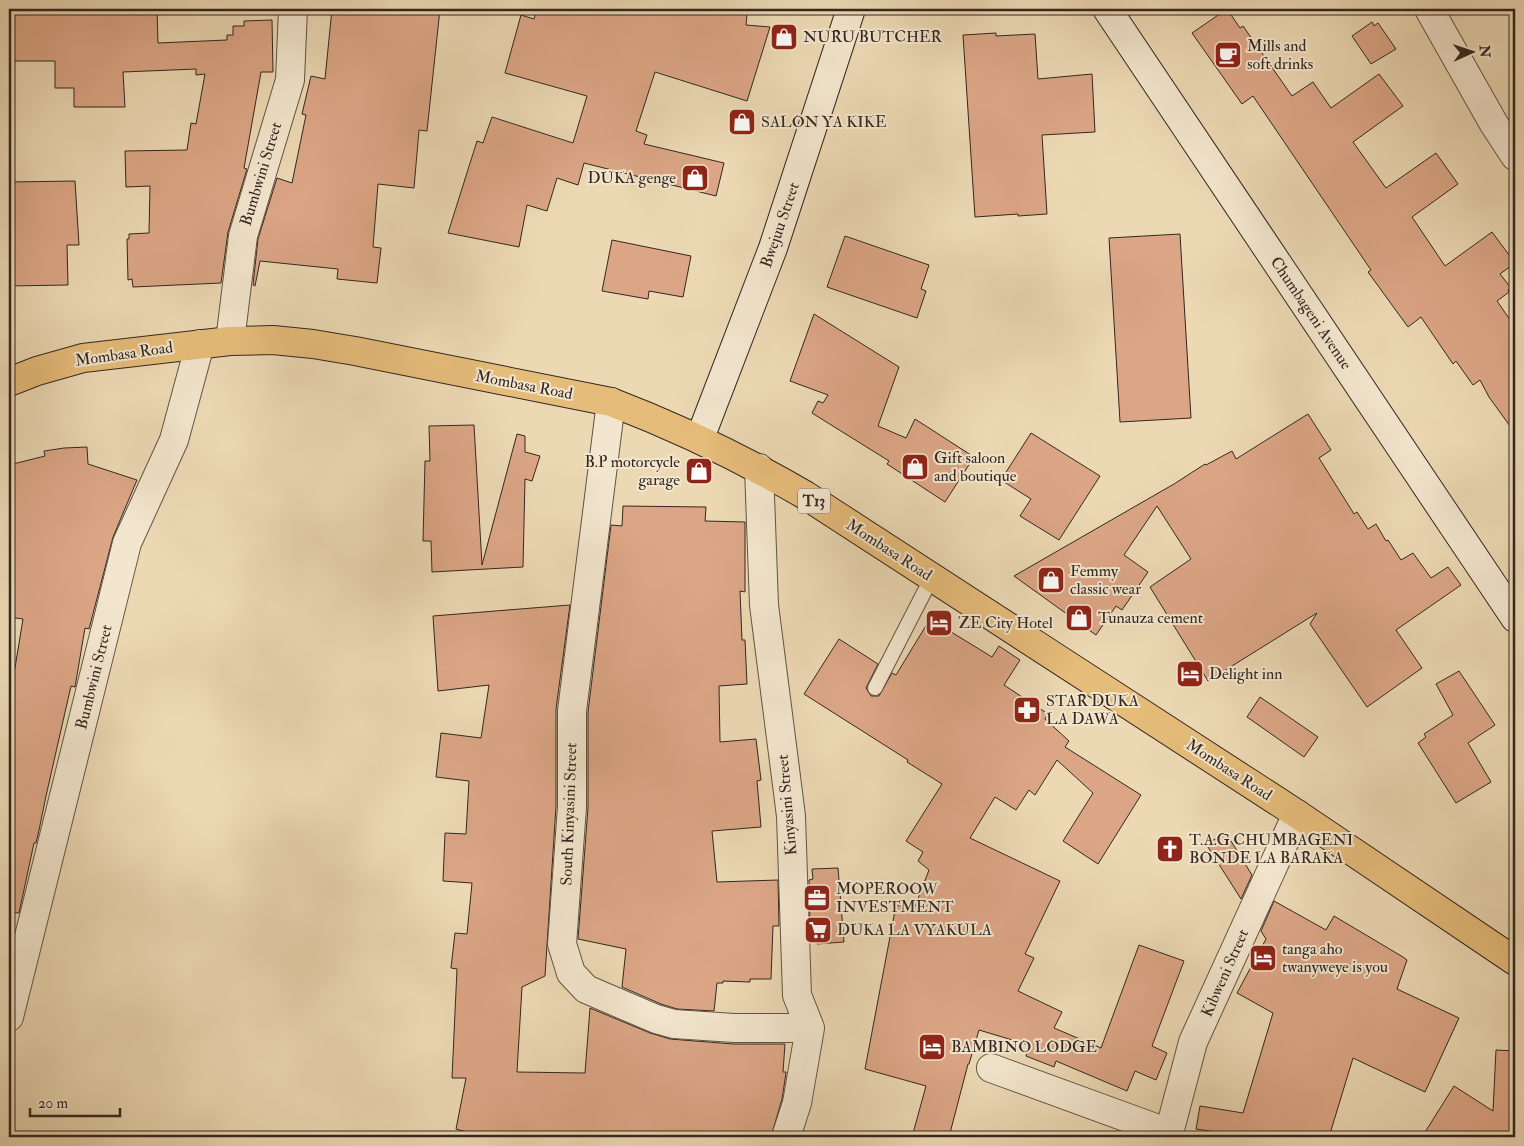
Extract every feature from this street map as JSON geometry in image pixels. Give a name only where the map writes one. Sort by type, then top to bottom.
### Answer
[{"type":"highway","name":"Mombasa Road","points":[[9,382],[37,371],[82,358],[230,341],[274,340],[338,348],[611,402],[700,438],[759,468],[805,495],[1296,814],[1515,962]]},
{"type":"street","name":"Bumbwini Street","points":[[230,341],[243,236],[290,80],[293,9]]},
{"type":"street","name":"Bwejuu Street","points":[[700,438],[773,248],[851,9]]},
{"type":"street","name":"Chumbageni Avenue","points":[[1107,9],[1515,618]]},
{"type":"street","points":[[1428,9],[1494,124],[1515,156]]},
{"type":"street","name":"Bumbwini Street","points":[[9,1017],[127,543],[174,440],[200,344]]},
{"type":"street","name":"South Kinyasini Street","points":[[611,402],[572,711],[572,806],[562,944],[571,974],[586,989],[656,1020],[674,1024],[734,1028],[810,1028]]},
{"type":"street","name":"Kinyasini Street","points":[[759,468],[764,605],[791,816],[797,995],[810,1028]]},
{"type":"street","name":"Kibweni Street","points":[[1169,1135],[1193,1042],[1296,814]]},
{"type":"street","points":[[786,1137],[797,1103],[810,1028]]},
{"type":"street","points":[[991,1068],[1169,1135]]},
{"type":"lane","points":[[875,688],[932,577]]},
{"type":"building","points":[[9,9],[157,9],[158,43],[227,40],[227,35],[233,35],[233,26],[244,26],[244,21],[272,20],[273,72],[261,72],[244,168],[247,169],[228,232],[221,283],[133,287],[132,279],[128,280],[127,239],[129,239],[129,234],[149,233],[150,186],[126,187],[125,151],[187,150],[191,123],[196,124],[205,74],[196,75],[196,69],[123,72],[125,107],[74,107],[74,88],[55,88],[55,61],[9,61]]},
{"type":"building","points":[[332,9],[440,9],[427,131],[419,130],[414,188],[378,184],[373,247],[381,248],[377,283],[337,279],[338,269],[260,261],[255,286],[253,285],[258,239],[277,178],[292,183],[306,115],[302,114],[311,76],[325,79]]},
{"type":"building","points":[[537,9],[703,9],[747,14],[746,25],[770,27],[747,101],[655,72],[636,131],[647,135],[644,144],[724,163],[716,196],[584,163],[578,185],[557,178],[547,211],[527,205],[519,247],[448,233],[477,141],[483,143],[492,117],[573,143],[587,96],[505,73],[521,15],[534,19]]},
{"type":"building","points":[[1227,9],[1240,28],[1243,26],[1292,96],[1313,82],[1331,108],[1379,74],[1403,106],[1353,142],[1386,188],[1436,153],[1458,184],[1412,217],[1445,266],[1492,232],[1515,263],[1500,274],[1511,288],[1508,290],[1509,292],[1497,301],[1515,327],[1515,433],[1489,397],[1480,380],[1473,385],[1456,361],[1453,364],[1421,317],[1408,327],[1368,272],[1371,270],[1253,96],[1242,104],[1192,33]]},
{"type":"building","points":[[1372,22],[1374,26],[1378,23],[1396,49],[1371,64],[1352,36]]},
{"type":"building","points":[[996,33],[996,36],[1035,34],[1038,79],[1092,74],[1095,132],[1042,135],[1047,214],[975,217],[963,35]]},
{"type":"building","points":[[75,181],[79,245],[67,245],[68,285],[9,286],[9,182]]},
{"type":"building","points":[[1180,234],[1191,418],[1120,422],[1109,238]]},
{"type":"building","points":[[845,236],[929,265],[921,289],[926,291],[917,318],[827,287]]},
{"type":"building","points":[[612,240],[691,256],[683,297],[649,291],[648,299],[602,291]]},
{"type":"building","points":[[814,314],[899,367],[878,426],[906,438],[915,419],[974,457],[945,502],[887,464],[889,461],[812,413],[818,401],[823,403],[828,395],[790,381]]},
{"type":"building","points":[[1308,414],[1331,450],[1319,458],[1354,514],[1357,512],[1368,529],[1376,524],[1401,560],[1413,553],[1431,578],[1448,567],[1461,585],[1396,630],[1422,668],[1367,707],[1310,624],[1317,613],[1208,681],[1150,587],[1191,559],[1157,506],[1124,555],[1148,572],[1122,610],[1116,606],[1096,635],[1014,576],[1174,484],[1205,464],[1232,451],[1236,459]]},
{"type":"building","points":[[474,425],[482,565],[517,434],[525,436],[525,452],[540,456],[532,481],[525,479],[523,567],[432,572],[431,541],[423,541],[425,461],[430,461],[429,426]]},
{"type":"building","points":[[1031,433],[1100,476],[1059,540],[1020,516],[1031,499],[1001,480]]},
{"type":"building","points":[[87,447],[88,464],[137,480],[113,537],[89,629],[85,628],[75,687],[71,686],[19,913],[9,912],[9,704],[23,619],[9,617],[9,583],[13,584],[9,533],[9,465],[45,456],[44,451]]},
{"type":"building","points":[[623,506],[706,507],[705,521],[745,522],[745,592],[740,591],[742,640],[745,640],[747,684],[719,686],[720,742],[756,739],[761,780],[757,781],[761,827],[712,831],[717,882],[778,880],[779,926],[773,926],[771,979],[750,979],[750,982],[723,981],[723,983],[717,983],[714,1011],[677,1009],[622,987],[626,949],[578,939],[588,808],[588,712],[611,525],[622,526]]},
{"type":"building","points":[[570,605],[556,709],[556,806],[545,976],[522,987],[517,1072],[585,1073],[590,1008],[650,1033],[670,1039],[733,1044],[785,1044],[783,1072],[786,1073],[782,1099],[771,1137],[485,1137],[456,1129],[466,1078],[452,1078],[457,969],[451,968],[455,933],[467,934],[472,883],[443,881],[445,833],[466,834],[469,781],[436,777],[441,733],[481,738],[489,685],[438,691],[433,616]]},
{"type":"building","points":[[930,619],[992,657],[999,646],[1020,660],[1004,685],[1048,714],[1045,719],[1069,741],[1065,747],[1141,795],[1098,864],[1063,841],[1093,793],[1057,760],[1035,795],[1029,790],[1016,810],[995,797],[970,838],[1060,881],[1025,954],[1034,958],[1018,991],[1062,1012],[1054,1028],[1101,1048],[1139,945],[1184,961],[1152,1046],[1167,1053],[1156,1080],[1135,1071],[1127,1091],[1056,1061],[1054,1067],[1026,1056],[1029,1045],[979,1030],[949,1137],[912,1137],[926,1086],[865,1069],[896,905],[914,909],[929,870],[918,861],[923,852],[906,841],[942,784],[907,762],[908,760],[804,694],[839,639],[878,664],[866,688],[871,696],[879,696],[892,673],[896,675]]},
{"type":"building","points":[[1459,671],[1495,725],[1468,743],[1491,782],[1456,803],[1418,743],[1426,737],[1424,734],[1453,715],[1436,684]]},
{"type":"building","points":[[1260,697],[1318,737],[1304,757],[1247,717]]},
{"type":"building","points":[[1226,833],[1252,875],[1241,899],[1206,844]]},
{"type":"building","points":[[838,868],[844,942],[817,944],[816,926],[810,926],[809,880],[813,879],[812,869]]},
{"type":"building","points":[[1274,901],[1326,930],[1334,916],[1403,957],[1407,960],[1397,989],[1459,1018],[1425,1092],[1353,1058],[1329,1137],[1216,1137],[1216,1132],[1196,1129],[1200,1106],[1243,1113],[1273,1013],[1237,993],[1266,939],[1261,931]]},
{"type":"building","points":[[1496,1050],[1515,1051],[1515,1137],[1422,1137],[1454,1086],[1493,1111]]},
{"type":"place","name":"NURU BUTCHER","points":[[784,37]]},
{"type":"place","name":"Mills and soft drinks","points":[[1228,55]]},
{"type":"place","name":"SALON YA KIKE","points":[[742,122]]},
{"type":"place","name":"DUKA genge","points":[[695,178]]},
{"type":"place","name":"Gift saloon and boutique","points":[[915,467]]},
{"type":"place","name":"B.P motorcycle garage","points":[[699,471]]},
{"type":"place","name":"Femmy classic wear","points":[[1051,580]]},
{"type":"place","name":"Tunauza cement","points":[[1079,618]]},
{"type":"place","name":"ZE City Hotel","points":[[939,623]]},
{"type":"place","name":"Delight inn","points":[[1190,674]]},
{"type":"place","name":"STAR DUKA LA DAWA","points":[[1027,710]]},
{"type":"place","name":"T.A.G CHUMBAGENI BONDE LA BARAKA","points":[[1170,849]]},
{"type":"place","name":"MOPEROOW INVESTMENT","points":[[817,898]]},
{"type":"place","name":"DUKA LA VYAKULA","points":[[818,930]]},
{"type":"place","name":"tanga aho twanyweye is you","points":[[1263,958]]},
{"type":"place","name":"BAMBINO LODGE","points":[[932,1047]]}]
